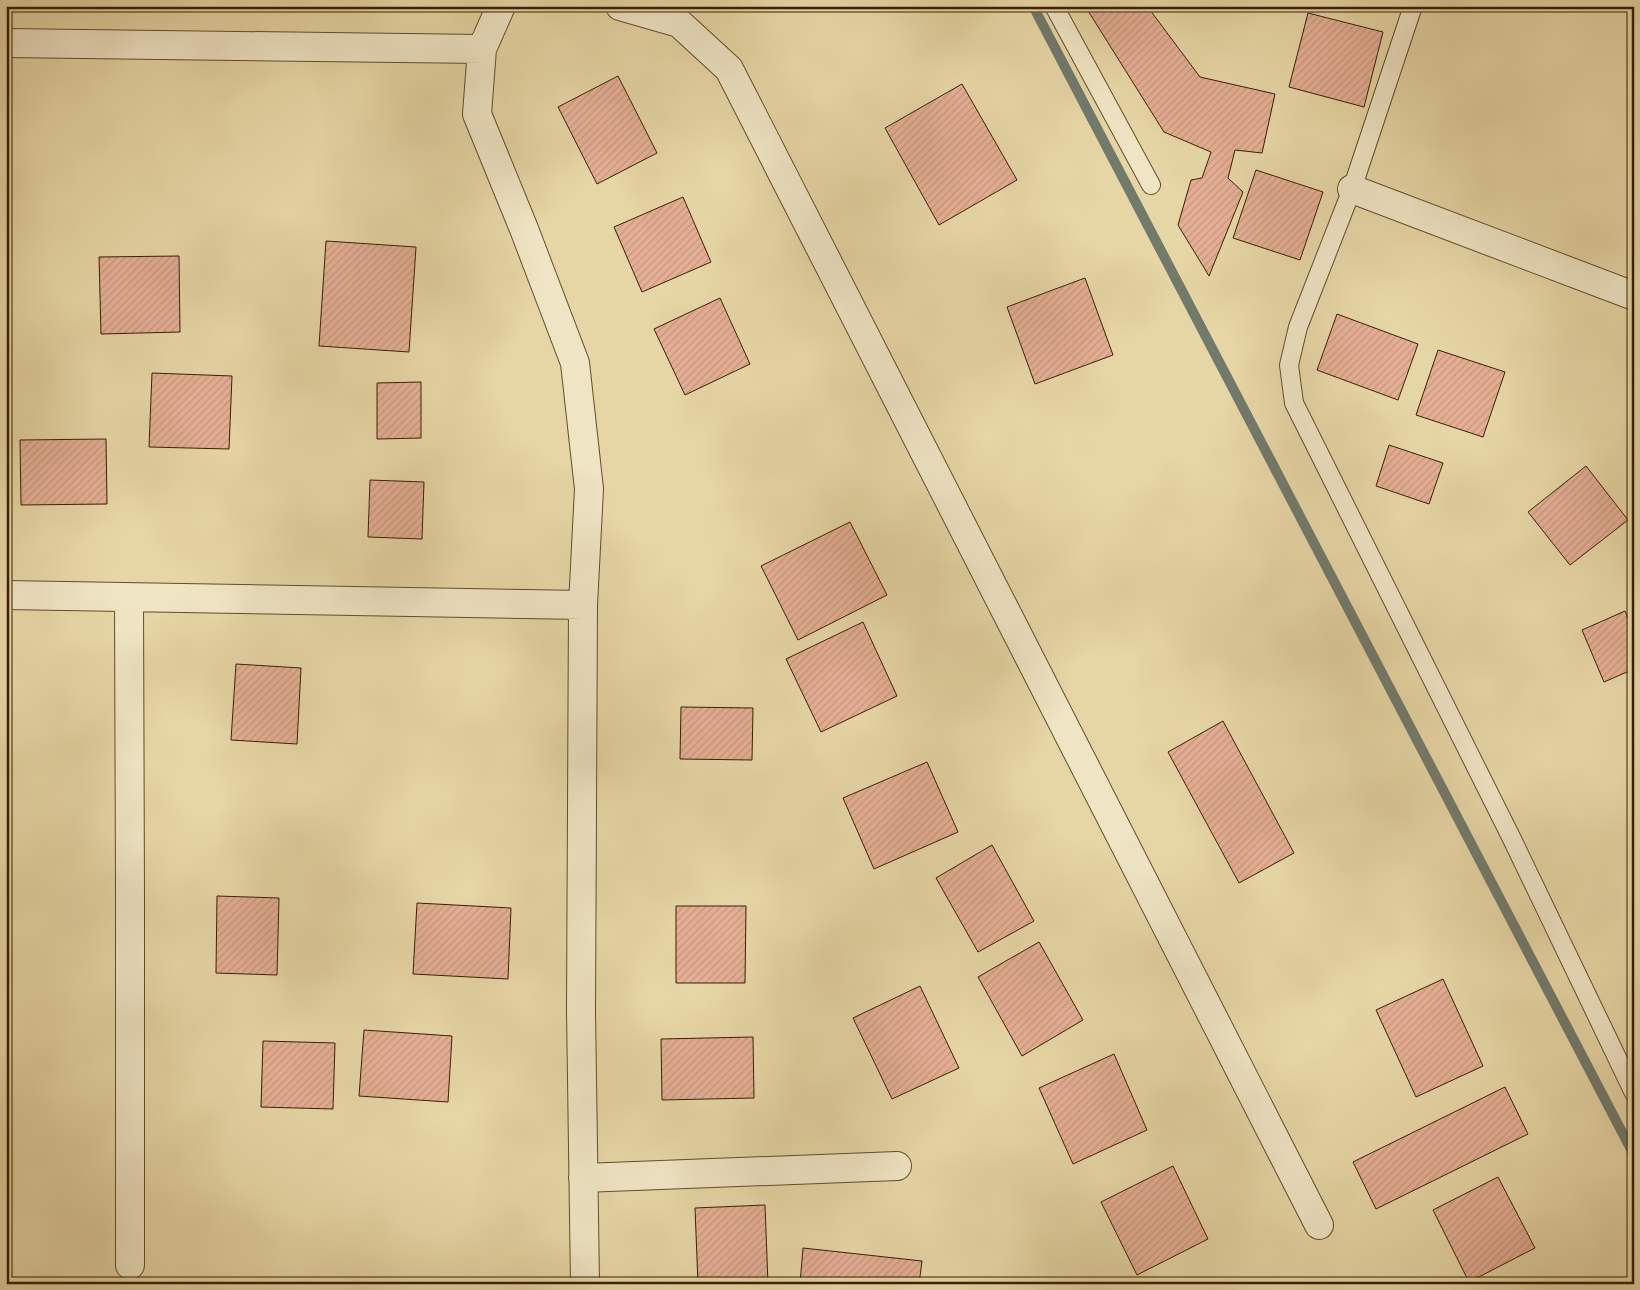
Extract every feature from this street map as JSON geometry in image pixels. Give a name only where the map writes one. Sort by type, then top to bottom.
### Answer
[{"type":"street","points":[[501,6],[482,49],[477,114],[524,229],[575,363],[590,490],[583,605],[581,992],[585,1284]]},
{"type":"street","points":[[620,6],[679,23],[729,69],[1319,1226]]},
{"type":"street","points":[[6,42],[482,49]]},
{"type":"street","points":[[1352,189],[1634,296]]},
{"type":"street","points":[[6,595],[583,605]]},
{"type":"street","points":[[129,598],[130,1265]]},
{"type":"street","points":[[583,1178],[898,1166]]},
{"type":"lane","points":[[1054,6],[1151,185]]},
{"type":"lane","points":[[1413,6],[1352,189],[1298,327],[1289,366],[1294,403],[1512,839],[1634,1093]]},
{"type":"building","points":[[1085,6],[1151,6],[1150,10],[1200,77],[1275,94],[1262,153],[1235,150],[1228,178],[1243,192],[1209,276],[1178,225],[1191,180],[1202,178],[1211,152],[1164,132]]},
{"type":"building","points":[[1308,13],[1383,32],[1364,107],[1289,87]]},
{"type":"building","points":[[618,76],[657,153],[597,184],[558,107]]},
{"type":"building","points":[[962,84],[1017,180],[939,225],[885,128]]},
{"type":"building","points":[[1256,170],[1323,192],[1300,260],[1233,238]]},
{"type":"building","points":[[683,197],[711,262],[642,292],[614,227]]},
{"type":"building","points":[[326,241],[416,247],[409,352],[319,346]]},
{"type":"building","points":[[179,256],[180,332],[101,334],[99,257]]},
{"type":"building","points":[[1085,278],[1113,355],[1035,384],[1007,307]]},
{"type":"building","points":[[720,298],[750,364],[685,395],[654,329]]},
{"type":"building","points":[[1337,314],[1418,344],[1398,400],[1317,370]]},
{"type":"building","points":[[1438,350],[1505,372],[1483,437],[1416,415]]},
{"type":"building","points":[[152,373],[232,376],[229,449],[149,447]]},
{"type":"building","points":[[421,382],[421,438],[377,439],[377,383]]},
{"type":"building","points":[[106,439],[107,504],[21,505],[20,440]]},
{"type":"building","points":[[1389,445],[1443,463],[1429,504],[1376,486]]},
{"type":"building","points":[[1586,466],[1628,520],[1570,565],[1528,512]]},
{"type":"building","points":[[370,480],[424,482],[422,539],[368,537]]},
{"type":"building","points":[[850,522],[887,595],[798,640],[761,566]]},
{"type":"building","points":[[1625,611],[1634,633],[1634,669],[1604,682],[1582,630]]},
{"type":"building","points":[[863,622],[897,696],[821,732],[786,659]]},
{"type":"building","points":[[236,664],[301,668],[297,744],[231,740]]},
{"type":"building","points":[[681,707],[753,708],[752,760],[680,759]]},
{"type":"building","points":[[1223,721],[1294,853],[1239,883],[1168,752]]},
{"type":"building","points":[[927,762],[958,832],[874,869],[843,798]]},
{"type":"building","points":[[992,845],[1034,921],[978,952],[936,878]]},
{"type":"building","points":[[217,896],[279,898],[277,975],[216,973]]},
{"type":"building","points":[[417,903],[511,908],[508,979],[413,974]]},
{"type":"building","points":[[676,906],[746,906],[745,983],[676,983]]},
{"type":"building","points":[[1039,942],[1083,1020],[1022,1056],[978,977]]},
{"type":"building","points":[[1443,979],[1483,1066],[1416,1097],[1376,1010]]},
{"type":"building","points":[[920,986],[959,1068],[892,1099],[853,1018]]},
{"type":"building","points":[[364,1030],[452,1036],[448,1102],[359,1096]]},
{"type":"building","points":[[753,1037],[754,1098],[662,1100],[661,1039]]},
{"type":"building","points":[[263,1041],[335,1043],[333,1109],[261,1107]]},
{"type":"building","points":[[1114,1054],[1147,1130],[1073,1164],[1039,1088]]},
{"type":"building","points":[[1505,1087],[1528,1134],[1376,1209],[1353,1162]]},
{"type":"building","points":[[1173,1166],[1208,1239],[1137,1275],[1101,1202]]},
{"type":"building","points":[[1498,1177],[1535,1248],[1469,1282],[1433,1210]]},
{"type":"building","points":[[765,1205],[768,1284],[698,1284],[695,1208]]},
{"type":"building","points":[[803,1248],[922,1261],[919,1284],[800,1284]]},
{"type":"waterway","points":[[1033,6],[1634,1155]]}]
